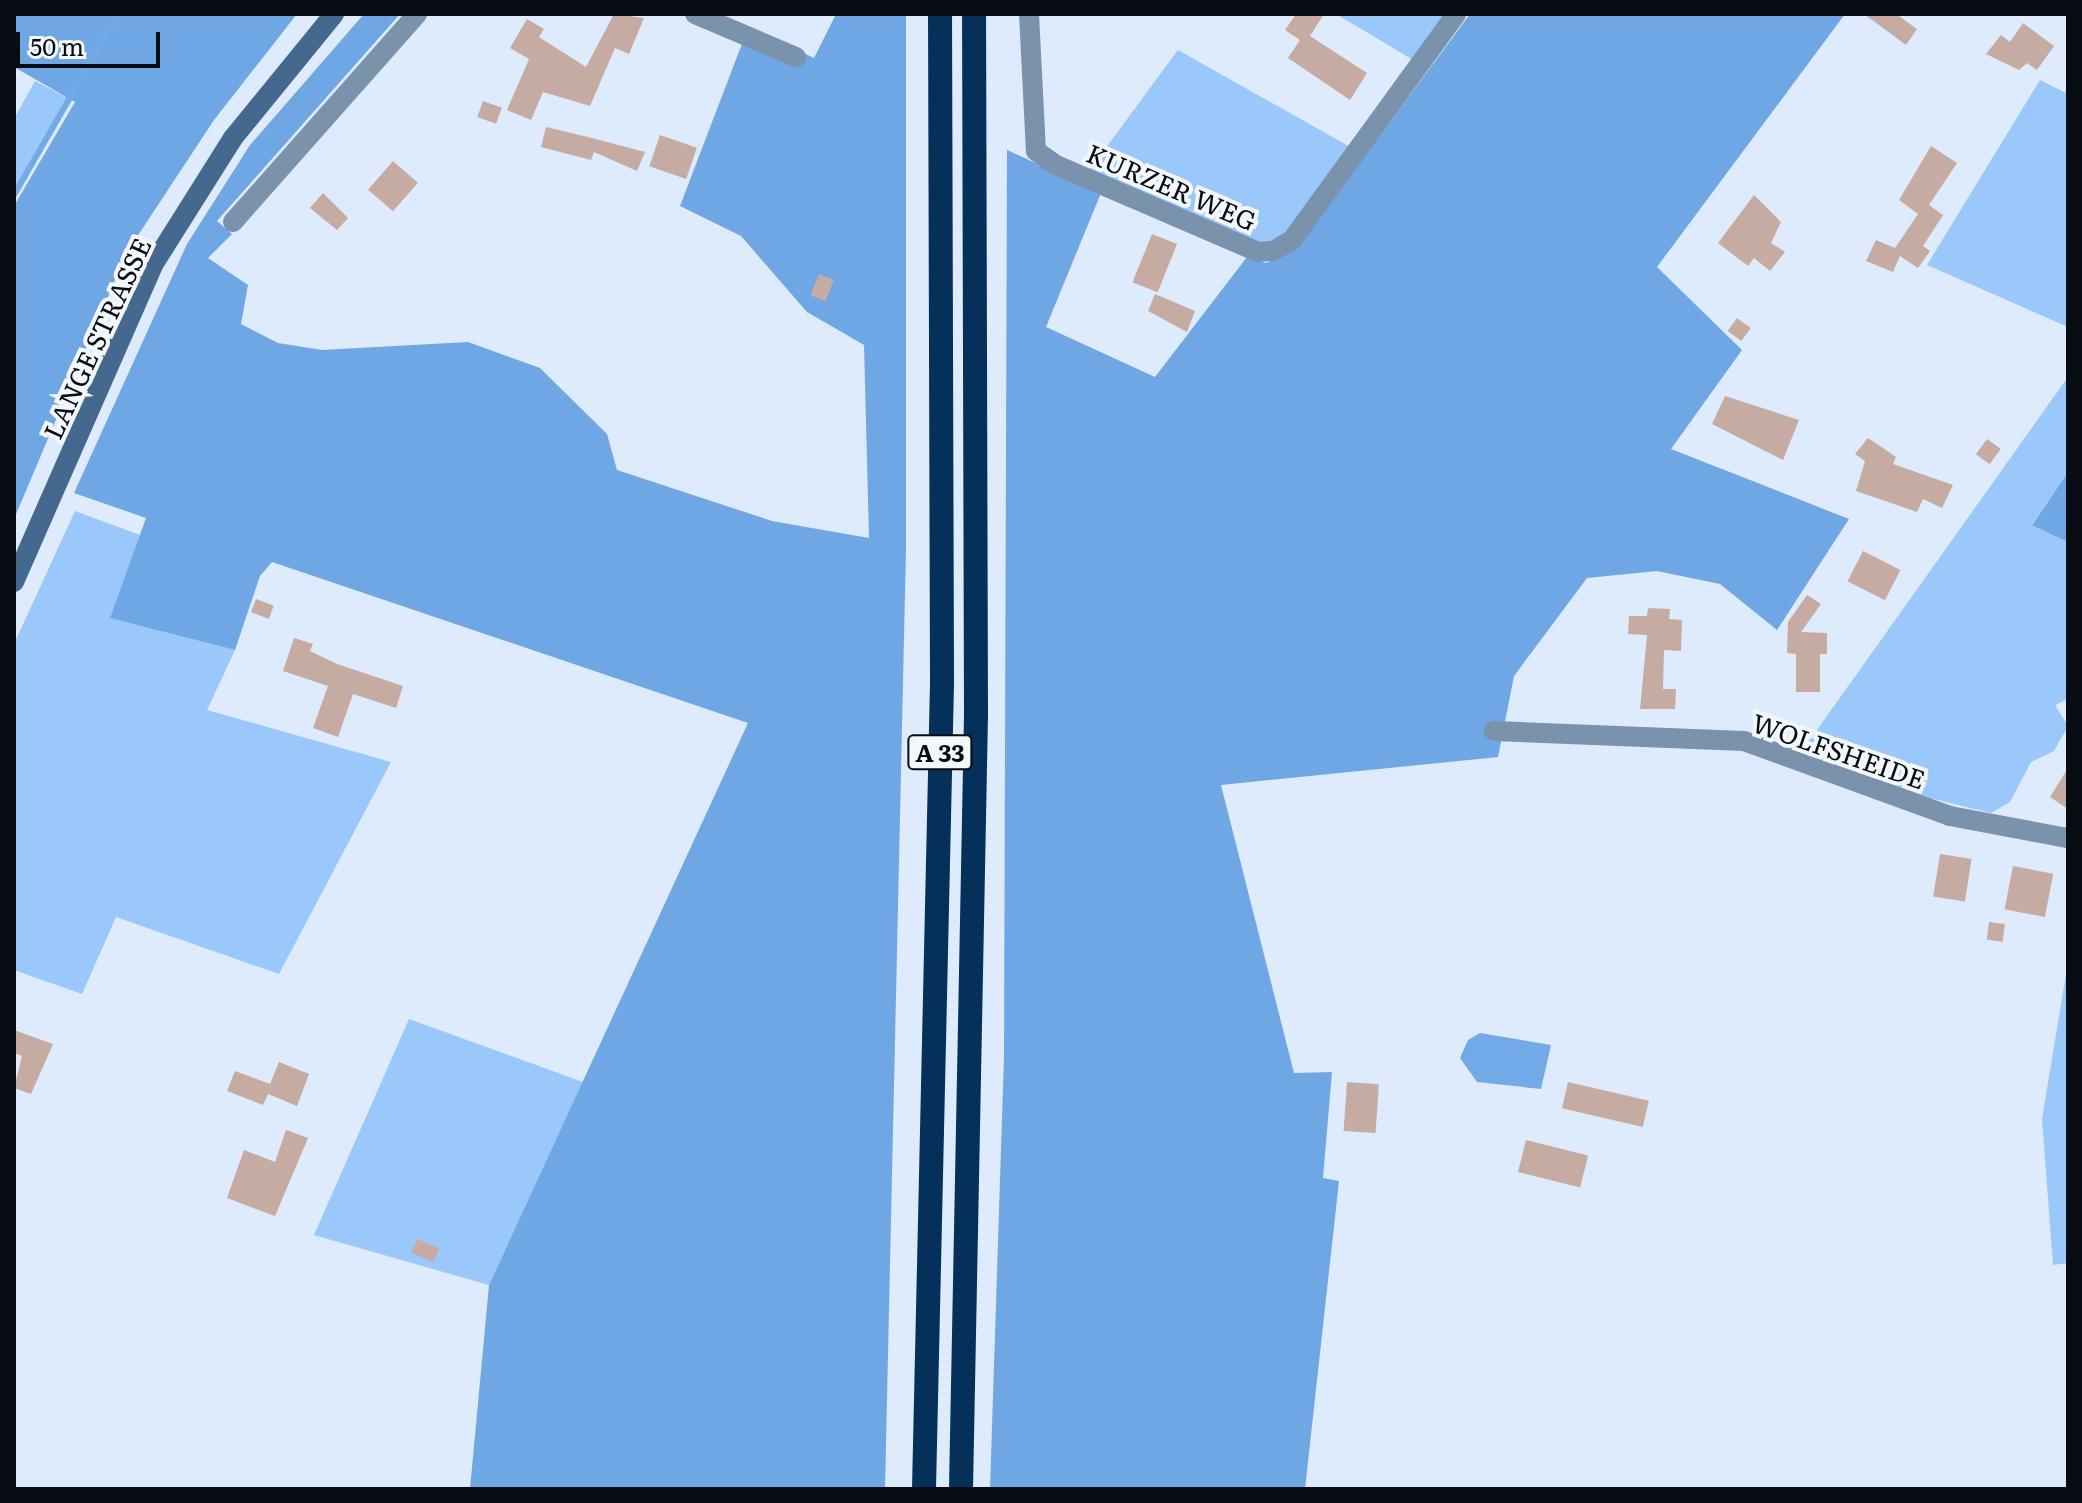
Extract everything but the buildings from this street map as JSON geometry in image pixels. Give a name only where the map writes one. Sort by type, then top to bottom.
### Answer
[{"type":"highway","name":"A 33","points":[[924,1489],[942,682],[940,14]]},
{"type":"highway","name":"A 33","points":[[961,1489],[976,714],[974,14]]},
{"type":"street","name":"LANGE STRASSE","points":[[14,582],[153,265],[233,138],[334,14]]},
{"type":"street","points":[[233,222],[417,14]]},
{"type":"street","points":[[695,14],[796,57]]},
{"type":"street","name":"KURZER WEG","points":[[1029,14],[1036,151],[1056,165],[1258,252],[1273,251],[1292,240],[1456,14]]},
{"type":"street","name":"WOLFSHEIDE","points":[[1494,731],[1744,741],[1950,816],[2068,838]]},
{"type":"shaded area","points":[[14,14],[297,14],[214,120],[127,252],[14,519],[14,206],[75,102],[14,67]]},
{"type":"shaded area","points":[[364,14],[400,14],[217,221],[232,234],[208,258],[248,285],[241,324],[278,343],[322,350],[468,342],[540,368],[607,434],[617,470],[772,521],[869,538],[864,345],[807,312],[741,236],[680,206],[748,28],[814,58],[836,14],[906,14],[906,548],[885,1489],[470,1489],[489,1285],[748,723],[272,562],[260,576],[235,650],[110,618],[146,518],[74,493],[187,244],[250,145]]},
{"type":"shaded area","points":[[1336,14],[1450,14],[1415,61]]},
{"type":"shaded area","points":[[1470,14],[1845,14],[1657,267],[1742,350],[1671,449],[1849,519],[1777,630],[1720,584],[1657,571],[1587,578],[1514,676],[1498,757],[1221,785],[1294,1073],[1332,1072],[1323,1178],[1339,1181],[1305,1489],[990,1489],[1004,1056],[1007,150],[1101,193],[1046,327],[1155,377],[1247,257],[1266,263],[1296,249]]},
{"type":"shaded area","points":[[1178,50],[1352,148],[1291,229],[1275,243],[1261,244],[1088,172]]},
{"type":"shaded area","points":[[2040,80],[2068,94],[2068,327],[1927,265]]},
{"type":"shaded area","points":[[35,81],[68,98],[14,192],[14,119]]},
{"type":"shaded area","points":[[2068,377],[2068,472],[2032,524],[2068,542],[2068,699],[2055,705],[2068,726],[2054,751],[2031,762],[2010,802],[1991,813],[1930,798],[1811,756],[1807,744]]},
{"type":"shaded area","points":[[2068,472],[2068,542],[2032,525]]},
{"type":"shaded area","points":[[75,511],[140,535],[111,618],[235,650],[207,710],[391,762],[279,974],[116,917],[82,994],[14,970],[14,644]]},
{"type":"shaded area","points":[[2068,962],[2068,1263],[2053,1265],[2042,1119]]},
{"type":"shaded area","points":[[409,1019],[583,1082],[489,1285],[314,1235]]},
{"type":"shaded area","points":[[1480,1033],[1551,1045],[1541,1089],[1477,1082],[1460,1058],[1468,1040]]},
{"type":"waterway","points":[[14,195],[118,14]]}]
